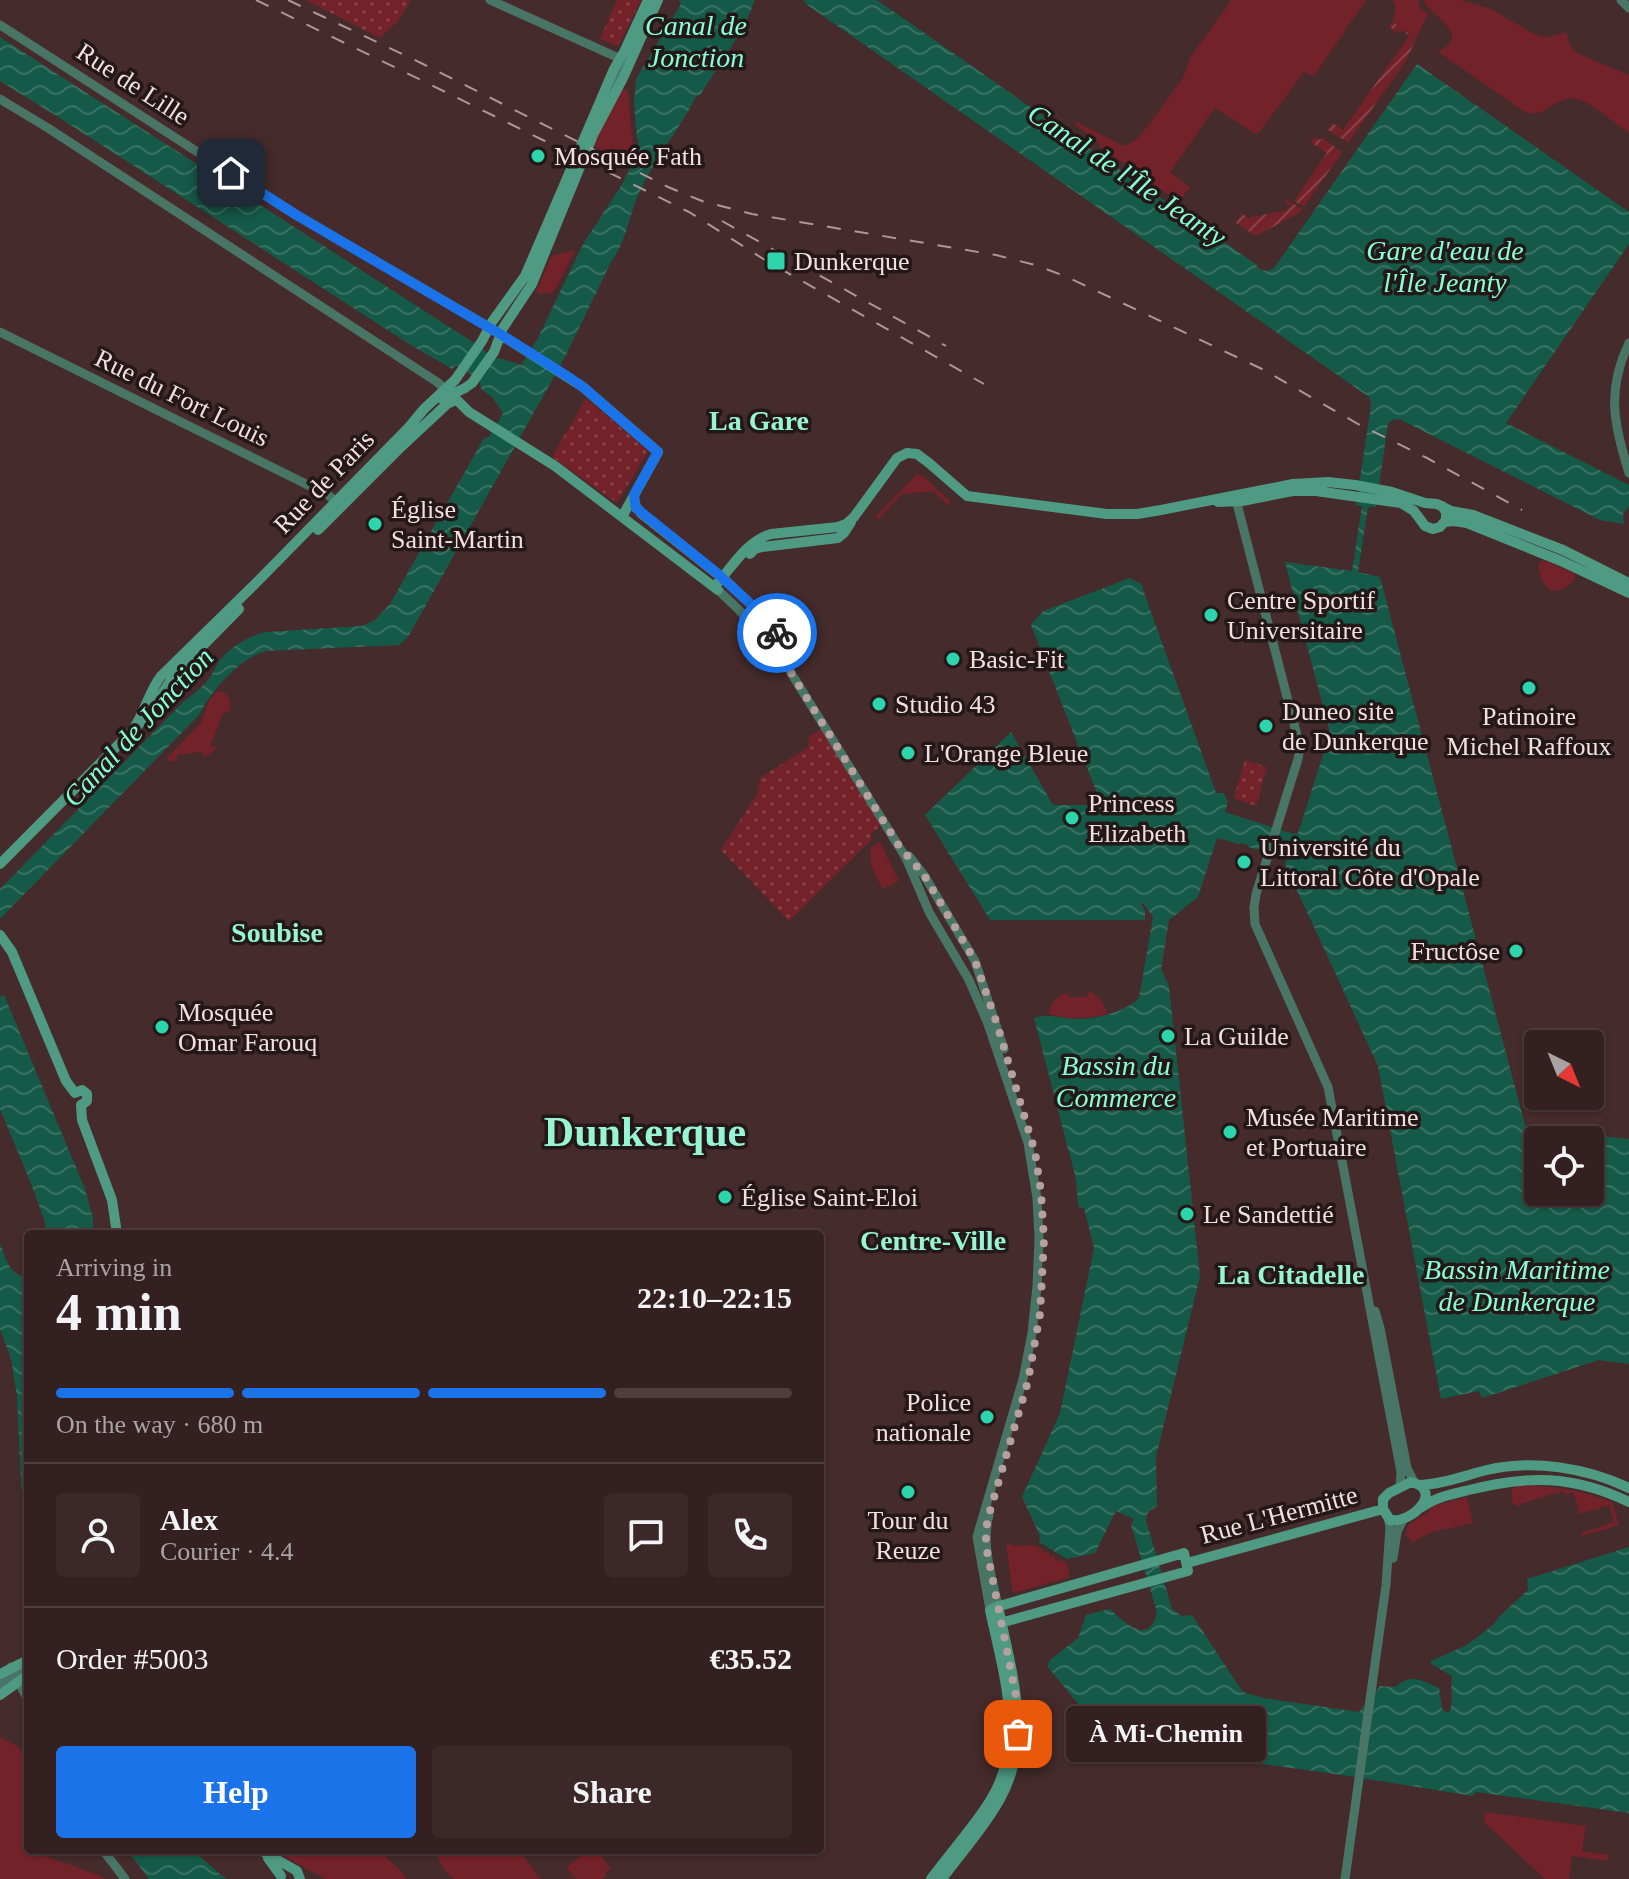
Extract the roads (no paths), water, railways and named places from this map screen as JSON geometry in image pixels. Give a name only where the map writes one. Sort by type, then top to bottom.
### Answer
[{"type":"main road","name":"Rue de Paris","points":[[222,621],[339,504],[447,404],[458,376],[528,269],[614,69],[648,0]]},
{"type":"main road","points":[[500,334],[535,278],[593,135],[658,0]]},
{"type":"main road","points":[[489,327],[583,387],[658,452],[622,517]]},
{"type":"main road","name":"Rue de Paris","points":[[339,504],[424,409],[472,382],[495,349],[500,334]]},
{"type":"main road","points":[[451,394],[467,410],[555,466],[716,589],[753,550],[838,538],[897,458],[913,453],[929,463],[962,494],[970,497],[1114,514],[1302,490],[1354,491],[1437,505],[1538,540],[1615,581],[1629,593]]},
{"type":"main road","points":[[634,495],[635,506],[644,516],[725,580]]},
{"type":"main road","points":[[1385,496],[1409,507],[1425,526],[1432,529],[1445,522],[1447,515],[1437,505]]},
{"type":"main road","points":[[1422,521],[1423,509],[1437,505]]},
{"type":"main road","points":[[622,517],[631,512],[644,516]]},
{"type":"main road","points":[[725,580],[751,545],[760,538],[840,526],[854,517]]},
{"type":"main road","points":[[1445,522],[1467,523],[1561,561],[1615,581],[1629,583]]},
{"type":"main road","points":[[0,864],[149,714],[174,675],[222,621]]},
{"type":"main road","points":[[134,728],[158,680],[222,621]]},
{"type":"main road","points":[[0,935],[11,949],[66,1081],[75,1093],[73,1101],[81,1105],[81,1117],[111,1195],[116,1230]]},
{"type":"main road","points":[[1629,1488],[1550,1466],[1519,1465],[1492,1468],[1429,1484],[1406,1483],[1384,1497],[1385,1514],[1396,1521],[1403,1520],[1436,1498],[1513,1480],[1550,1480],[1589,1487],[1629,1502]]},
{"type":"main road","points":[[1417,1483],[1426,1495],[1422,1507]]},
{"type":"main road","name":"Rue L'Hermitte","points":[[1186,1562],[1385,1514]]},
{"type":"main road","points":[[942,1879],[994,1809],[1008,1781],[1017,1745],[1019,1719],[1012,1699],[994,1608],[1160,1560],[1186,1562]]},
{"type":"main road","points":[[997,1624],[1165,1577],[1186,1562]]},
{"type":"main road","points":[[0,1674],[23,1671]]},
{"type":"main road","points":[[0,1695],[23,1671]]},
{"type":"main road","points":[[931,1879],[989,1802],[1000,1780],[1010,1742],[1012,1699]]},
{"type":"main road","points":[[264,1854],[281,1877],[286,1870],[300,1876]]},
{"type":"main road","points":[[266,1854],[300,1876]]},
{"type":"street","points":[[490,0],[620,58],[623,63],[593,135]]},
{"type":"street","points":[[1621,0],[1629,8]]},
{"type":"street","name":"Rue de Lille","points":[[0,25],[298,216],[489,327]]},
{"type":"street","points":[[0,99],[297,290],[451,394]]},
{"type":"street","name":"Rue du Fort Louis","points":[[0,332],[328,495],[339,504]]},
{"type":"street","points":[[1629,343],[1617,379],[1614,411],[1629,473]]},
{"type":"street","points":[[1236,498],[1299,740],[1298,759],[1254,904],[1255,926],[1328,1087],[1401,1469],[1400,1487]]},
{"type":"street","points":[[725,580],[773,626],[788,668]]},
{"type":"street","points":[[716,589],[742,613],[788,668],[899,846],[929,912],[962,966],[993,1035],[1028,1143],[1041,1245]]},
{"type":"street","points":[[899,846],[921,871],[975,961],[1034,1147],[1041,1192],[1041,1245],[1026,1375],[979,1531],[994,1608]]},
{"type":"street","points":[[1370,1302],[1380,1328],[1407,1468],[1417,1483]]},
{"type":"street","points":[[1385,1514],[1390,1527],[1386,1585]]},
{"type":"street","points":[[1345,1879],[1386,1585],[1397,1532],[1403,1520]]},
{"type":"street","points":[[0,1684],[23,1671]]},
{"type":"street","points":[[106,1854],[125,1879]]},
{"type":"water","name":"Canal de Jonction","points":[[679,0],[755,0],[745,25],[645,180],[620,246],[564,359],[408,637],[399,645],[265,651],[245,661],[218,686],[199,715],[0,919],[0,889],[204,684],[231,650],[265,632],[362,626],[375,620],[390,604],[484,438],[489,437],[503,413],[492,397],[481,389],[479,379],[456,365],[452,369],[409,344],[0,81],[0,37],[471,341],[491,360],[499,358],[521,365],[538,338],[583,244],[632,165],[639,140],[634,102],[636,79],[681,4]]},
{"type":"water","points":[[804,0],[877,0],[1265,271],[1274,268],[1417,64],[1629,212],[1629,244],[1506,423],[1629,485],[1629,506],[1623,514],[1624,524],[1600,520],[1399,419],[1392,420],[1388,424],[1376,507],[1368,507],[1358,572],[1380,577],[1526,1126],[1524,1206],[1604,1206],[1604,1136],[1629,1139],[1629,1364],[1599,1360],[1482,1398],[1479,1391],[1441,1399],[1378,1066],[1285,864],[1287,858],[1217,838],[1198,897],[1169,920],[1161,969],[1169,986],[1200,1276],[1156,1457],[1157,1506],[1148,1512],[1146,1520],[1172,1609],[1182,1616],[1192,1615],[1242,1691],[1264,1698],[1359,1712],[1380,1686],[1395,1687],[1412,1679],[1439,1688],[1442,1709],[1449,1712],[1452,1676],[1431,1664],[1431,1661],[1467,1645],[1493,1625],[1528,1590],[1527,1579],[1629,1547],[1629,1813],[1476,1792],[1473,1796],[1263,1764],[1260,1761],[1150,1746],[1145,1749],[1118,1745],[1119,1735],[1106,1733],[1101,1736],[1048,1667],[1049,1661],[1078,1638],[1086,1615],[1110,1609],[1128,1625],[1142,1630],[1153,1623],[1157,1612],[1131,1525],[1134,1519],[1116,1511],[1095,1553],[1067,1559],[1039,1542],[1040,1536],[1022,1497],[1060,1413],[1094,1248],[1084,1208],[1078,1207],[1076,1179],[1034,1018],[1094,1018],[1119,1011],[1139,998],[1153,917],[1143,903],[1145,920],[990,920],[925,815],[1011,732],[1053,805],[1097,805],[1100,801],[1031,625],[1043,611],[1130,578],[1141,584],[1216,793],[1224,793],[1228,802],[1225,812],[1298,833],[1330,733],[1285,562],[1352,571],[1362,506],[1356,505],[1371,405],[1369,397]]},
{"type":"water","points":[[4,995],[85,1189],[93,1230],[46,1230],[30,1181],[0,1109],[0,997]]},
{"type":"water","points":[[0,1244],[12,1270],[24,1276],[24,1505],[17,1396],[11,1359],[0,1329]]},
{"type":"water","points":[[130,1854],[197,1854],[226,1879],[149,1879]]},
{"type":"railway","points":[[256,0],[689,212],[765,260],[984,384]]},
{"type":"railway","points":[[288,0],[702,201],[752,214],[996,255],[1065,276],[1262,369],[1358,424],[1522,510]]},
{"type":"railway","points":[[722,221],[946,346]]},
{"type":"place","name":"Mosquée Fath","points":[[538,156]]},
{"type":"place","name":"Dunkerque","points":[[776,261]]},
{"type":"place","name":"Église Saint-Martin","points":[[375,524]]},
{"type":"place","name":"Centre Sportif Universitaire","points":[[1211,615]]},
{"type":"place","name":"Basic-Fit","points":[[953,659]]},
{"type":"place","name":"Patinoire Michel Raffoux","points":[[1529,688]]},
{"type":"place","name":"Studio 43","points":[[879,704]]},
{"type":"place","name":"Duneo site de Dunkerque","points":[[1266,726]]},
{"type":"place","name":"L'Orange Bleue","points":[[908,753]]},
{"type":"place","name":"Princess Elizabeth","points":[[1072,818]]},
{"type":"place","name":"Université du Littoral Côte d'Opale","points":[[1244,862]]},
{"type":"place","name":"Fructôse","points":[[1516,951]]},
{"type":"place","name":"Mosquée Omar Farouq","points":[[162,1027]]},
{"type":"place","name":"La Guilde","points":[[1168,1036]]},
{"type":"place","name":"Musée Maritime et Portuaire","points":[[1230,1132]]},
{"type":"place","name":"Église Saint-Eloi","points":[[725,1197]]},
{"type":"place","name":"Le Sandettié","points":[[1187,1214]]},
{"type":"place","name":"Police nationale","points":[[987,1417]]},
{"type":"place","name":"Tour du Reuze","points":[[908,1492]]},
{"type":"place","name":"À Mi-Chemin","points":[[1018,1734]]},
{"type":"district","name":"La Gare","points":[[759,420]]},
{"type":"district","name":"Soubise","points":[[277,932]]},
{"type":"district","name":"Dunkerque","points":[[645,1132]]},
{"type":"district","name":"Centre-Ville","points":[[933,1240]]},
{"type":"district","name":"La Citadelle","points":[[1291,1274]]},
{"type":"water label","name":"Canal de l'Île Jeanty","points":[[1127,175]]},
{"type":"water label","name":"Gare d'eau de l'Île Jeanty","points":[[1445,266]]},
{"type":"water label","name":"Bassin du Commerce","points":[[1116,1081]]},
{"type":"water label","name":"Bassin Maritime de Dunkerque","points":[[1517,1285]]}]
